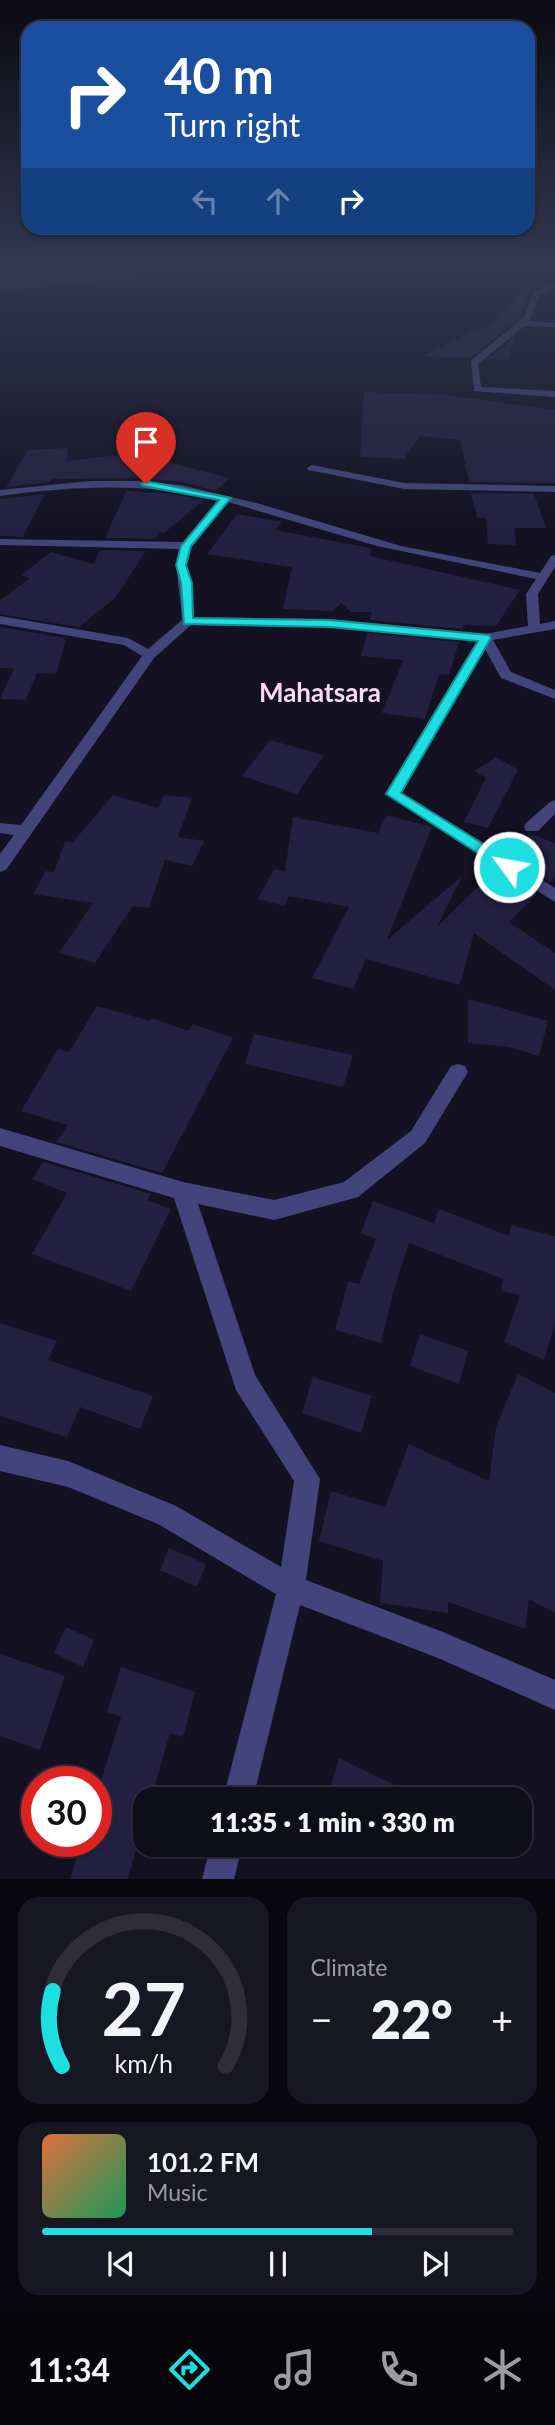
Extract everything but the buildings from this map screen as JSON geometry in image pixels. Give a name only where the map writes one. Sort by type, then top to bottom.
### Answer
[{"type":"street","points":[[484,355],[474,363],[477,389],[555,394]]},
{"type":"street","points":[[312,468],[404,486],[555,489]]},
{"type":"street","points":[[0,493],[33,488],[146,484],[226,498],[382,544],[543,577]]},
{"type":"street","points":[[0,485],[33,488]]},
{"type":"street","points":[[188,621],[186,583],[181,565],[186,546],[226,498]]},
{"type":"street","points":[[0,542],[186,546]]},
{"type":"street","points":[[534,628],[532,594],[555,558]]},
{"type":"street","points":[[0,620],[128,642],[149,655]]},
{"type":"street","points":[[0,866],[149,655],[188,621],[329,624],[485,638],[555,625]]},
{"type":"street","points":[[485,638],[506,675],[555,695]]},
{"type":"street","points":[[485,638],[393,794],[555,896]]},
{"type":"street","points":[[532,827],[555,805]]},
{"type":"street","points":[[0,828],[26,831]]},
{"type":"street","points":[[0,1137],[183,1191],[274,1210],[350,1190],[418,1137],[458,1072]]},
{"type":"street","points":[[183,1191],[245,1381],[307,1479],[291,1588],[241,1787]]},
{"type":"street","points":[[0,1458],[68,1474],[167,1515],[291,1588],[443,1646],[555,1695]]},
{"type":"street","points":[[218,1879],[224,1857]]},
{"type":"district","name":"Mahatsara","points":[[320,693]]},
{"type":"route","points":[[146,484],[226,498],[186,546],[181,565],[186,583],[188,621],[329,624],[485,638],[393,794],[509,867]]}]
